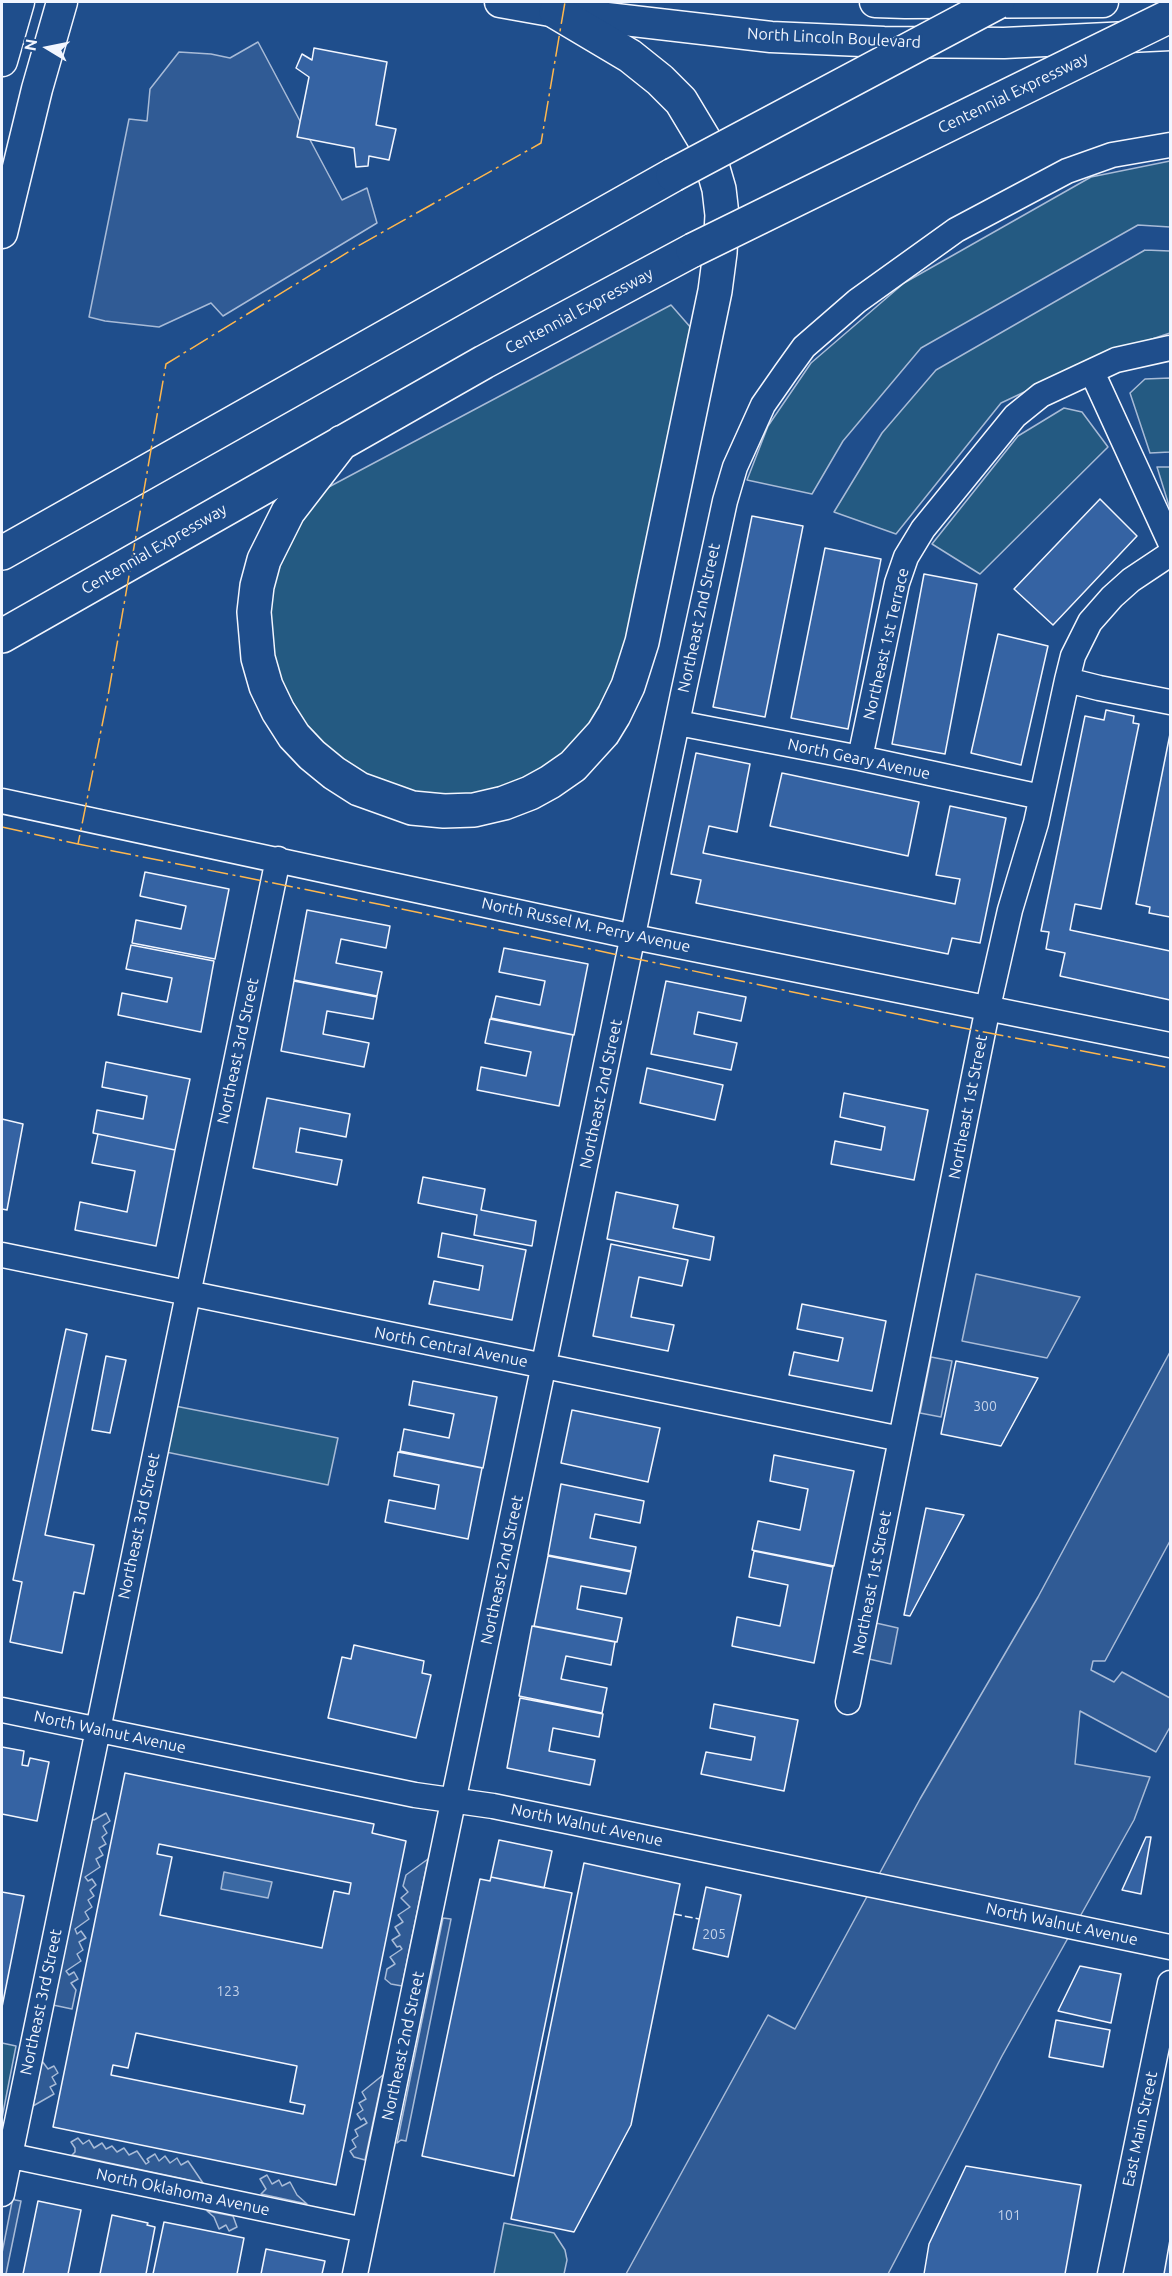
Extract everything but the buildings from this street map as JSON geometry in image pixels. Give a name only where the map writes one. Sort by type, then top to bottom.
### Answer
[{"type":"highway","points":[[2,553],[673,176],[998,2]]},
{"type":"highway","points":[[342,442],[288,512],[264,560],[257,586],[254,612],[256,646],[267,686],[278,711],[294,736],[334,773],[359,789],[412,808],[444,811],[474,810],[504,803],[550,782],[573,766],[603,733],[628,686],[642,642],[715,291],[722,215],[719,189],[705,141],[681,101],[660,80],[630,56],[556,12]]},
{"type":"highway","name":"Centennial Expressway","points":[[2,636],[484,362],[693,250],[1170,16]]},
{"type":"main road","points":[[2,61],[19,2]]},
{"type":"main road","points":[[2,233],[34,100],[59,14],[84,2]]},
{"type":"main road","name":"North Lincoln Boulevard","points":[[500,2],[556,12],[771,37],[884,42],[1004,43],[1170,35]]},
{"type":"main road","points":[[875,2],[1103,2]]},
{"type":"street","name":"Northeast 2nd Street","points":[[355,2274],[678,723],[725,501],[735,467],[763,405],[804,347],[857,301],[956,230],[1067,171],[1112,155],[1170,145]]},
{"type":"street","name":"Northeast 1st Terrace","points":[[860,758],[897,583],[906,556],[922,529],[1015,416],[1041,395],[1116,360],[1170,348]]},
{"type":"street","points":[[1092,372],[1170,542]]},
{"type":"street","name":"Northeast 1st Street","points":[[848,1702],[988,1007],[1010,910],[1027,856],[1073,656],[1090,622],[1131,580],[1170,554]]},
{"type":"street","points":[[1067,680],[1170,702]]},
{"type":"street","name":"North Geary Avenue","points":[[678,723],[860,758],[1041,797]]},
{"type":"street","name":"North Russel M. Perry Avenue","points":[[2,801],[634,937],[1170,1045]]},
{"type":"street","name":"Northeast 3rd Street","points":[[2,2194],[5,2155],[97,1730],[278,860]]},
{"type":"street","name":"North Central Avenue","points":[[2,1255],[901,1438]]},
{"type":"street","name":"North Walnut Avenue","points":[[2,1710],[415,1795],[493,1806],[1170,1947]]},
{"type":"street","name":"East Main Street","points":[[1110,2274],[1170,1983]]},
{"type":"street","name":"North Oklahoma Avenue","points":[[5,2155],[364,2229]]},
{"type":"shaded area","points":[[258,42],[342,200],[367,188],[377,223],[223,316],[211,303],[159,327],[89,317],[129,119],[147,121],[150,89],[179,52],[230,58]]},
{"type":"shaded area","points":[[1170,161],[1170,227],[1138,225],[921,348],[843,441],[812,494],[747,480],[768,426],[811,363],[904,283],[1091,177]]},
{"type":"shaded area","points":[[1145,250],[1170,251],[1170,333],[1101,356],[1001,403],[896,534],[834,512],[882,433],[936,370]]},
{"type":"shaded area","points":[[671,305],[692,329],[629,642],[601,717],[556,765],[493,795],[424,798],[338,763],[295,716],[270,654],[268,600],[290,531],[325,489]]},
{"type":"shaded area","points":[[1170,378],[1170,452],[1150,453],[1130,393],[1145,379]]},
{"type":"shaded area","points":[[1064,408],[1082,412],[1108,447],[980,574],[932,544],[1018,436]]},
{"type":"shaded area","points":[[1157,467],[1170,467],[1170,509]]},
{"type":"shaded area","points":[[976,1274],[1080,1297],[1047,1358],[962,1341]]},
{"type":"shaded area","points":[[1170,1352],[1170,1541],[1105,1661],[1093,1661],[1091,1670],[1114,1682],[1122,1672],[1170,1698],[1170,1727],[1156,1752],[1080,1711],[1075,1764],[1150,1777],[1134,1820],[1002,2056],[888,2274],[626,2274],[768,2015],[795,2029],[920,1799],[1038,1597]]},
{"type":"shaded area","points":[[931,1357],[952,1361],[941,1417],[920,1413]]},
{"type":"shaded area","points":[[175,1406],[338,1438],[328,1485],[166,1452]]},
{"type":"shaded area","points":[[876,1623],[898,1628],[891,1664],[869,1659]]},
{"type":"shaded area","points":[[106,1813],[110,1821],[103,1826],[107,1833],[102,1837],[106,1844],[99,1848],[103,1855],[96,1859],[100,1867],[85,1877],[88,1881],[92,1879],[96,1885],[90,1890],[94,1896],[88,1900],[92,1907],[85,1912],[89,1919],[75,1929],[77,1934],[81,1931],[86,1938],[79,1942],[83,1950],[77,1954],[81,1961],[66,1971],[69,1975],[74,1972],[78,1979],[71,1983],[76,1990],[72,2009],[53,2005],[91,1819],[94,1820]]},
{"type":"shaded area","points":[[428,1859],[402,1986],[391,1984],[385,1979],[387,1969],[395,1964],[390,1957],[402,1949],[400,1946],[397,1947],[392,1940],[400,1935],[395,1927],[403,1922],[398,1915],[410,1907],[401,1898],[408,1892],[403,1886],[406,1875]]},
{"type":"shaded area","points":[[224,1872],[272,1882],[268,1898],[221,1889]]},
{"type":"shaded area","points":[[443,1918],[451,1919],[406,2141],[401,2140],[397,2143]]},
{"type":"shaded area","points":[[2,2043],[16,2046],[2,2118]]},
{"type":"shaded area","points":[[42,2061],[48,2069],[54,2066],[58,2073],[52,2077],[56,2084],[50,2087],[54,2094],[33,2106]]},
{"type":"shaded area","points":[[383,2075],[365,2160],[354,2157],[350,2151],[356,2147],[352,2140],[358,2136],[355,2130],[367,2123],[357,2114],[363,2110],[359,2103],[366,2099],[362,2092]]},
{"type":"shaded area","points":[[78,2138],[83,2144],[89,2140],[94,2148],[102,2143],[106,2149],[112,2146],[117,2152],[124,2148],[129,2155],[137,2151],[146,2164],[149,2162],[147,2159],[155,2154],[159,2161],[165,2156],[170,2163],[177,2158],[181,2165],[188,2161],[203,2183],[72,2155],[75,2148],[71,2142]]},
{"type":"shaded area","points":[[267,2175],[272,2184],[279,2180],[282,2186],[290,2182],[297,2195],[307,2204],[261,2194],[266,2189],[260,2179]]},
{"type":"shaded area","points":[[13,2197],[21,2201],[6,2274],[2,2274],[2,2253]]},
{"type":"shaded area","points":[[207,2211],[233,2216],[237,2227],[229,2231],[226,2225],[219,2229],[214,2217]]},
{"type":"shaded area","points":[[504,2223],[554,2233],[565,2250],[567,2260],[564,2274],[494,2274]]},
{"type":"fence","points":[[674,1914],[699,1919]]},
{"type":"power","points":[[2,827],[78,844],[108,696],[166,364],[358,246],[541,143],[565,2]]},
{"type":"power","points":[[78,844],[383,905],[953,1026],[1170,1068]]}]
